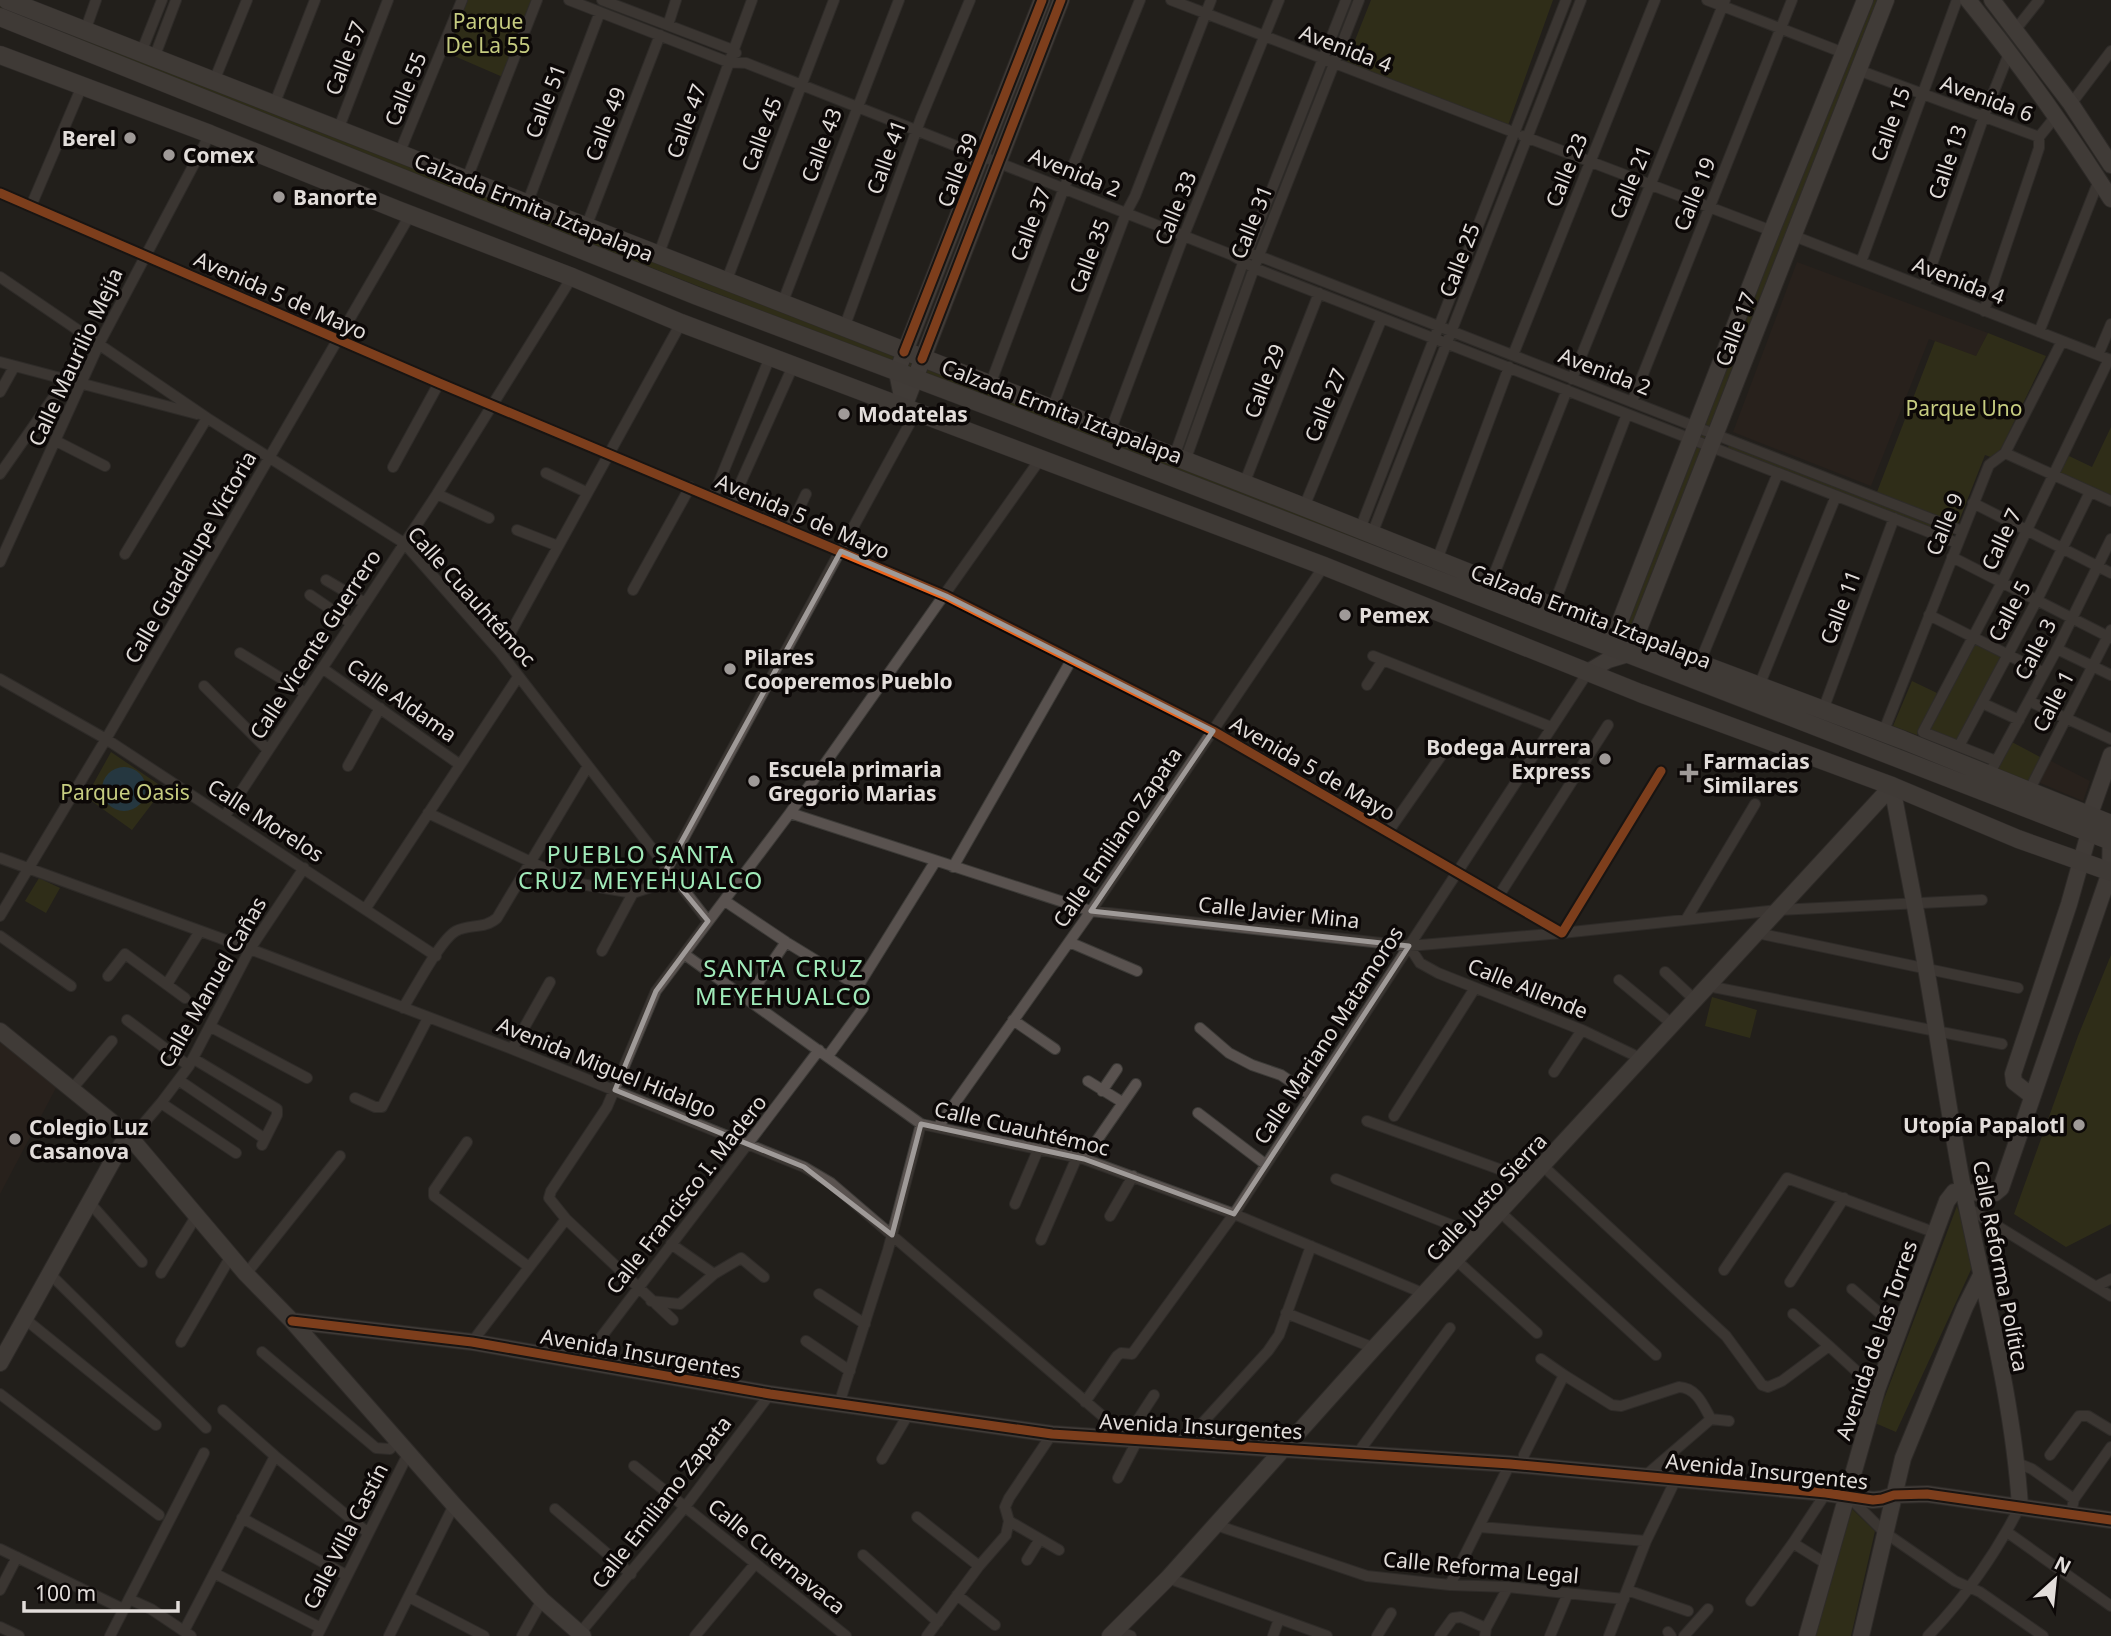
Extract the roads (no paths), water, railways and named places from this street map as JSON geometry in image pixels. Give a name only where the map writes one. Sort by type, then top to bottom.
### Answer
[{"type":"main road","name":"Calzada Ermita Iztapalapa","points":[[7,0],[28,4],[85,31],[1366,531],[1553,607],[1611,646]]},
{"type":"main road","name":"Calzada Ermita Iztapalapa","points":[[0,17],[684,291],[1611,646],[1632,646],[1700,662],[1883,733],[1993,768],[2029,791],[2090,814],[2110,833]]},
{"type":"main road","points":[[0,55],[572,276],[681,323],[1325,566],[1588,672],[1892,786],[2006,834],[2111,872]]},
{"type":"main road","name":"Calzada Ermita Iztapalapa","points":[[1632,646],[2089,833],[2110,833]]},
{"type":"street","points":[[85,31],[96,0]]},
{"type":"street","points":[[147,55],[162,0]]},
{"type":"street","points":[[147,55],[176,0]]},
{"type":"street","points":[[214,81],[247,0]]},
{"type":"street","points":[[274,105],[315,0]]},
{"type":"street","name":"Calle 57","points":[[338,130],[388,0]]},
{"type":"street","name":"Calle 55","points":[[399,154],[462,0]]},
{"type":"street","points":[[466,181],[537,0]]},
{"type":"street","name":"Avenida 2","points":[[569,0],[728,62],[746,63],[1232,255],[1440,326],[1632,402],[1694,434]]},
{"type":"street","points":[[668,25],[676,0]]},
{"type":"street","name":"Calle 47","points":[[659,256],[752,0]]},
{"type":"street","name":"Calle 45","points":[[726,282],[834,0]]},
{"type":"street","name":"Calle 43","points":[[782,304],[899,0]]},
{"type":"street","name":"Calle 41","points":[[844,328],[916,130],[970,0]]},
{"type":"street","name":"Calle 39","points":[[897,372],[1042,0]]},
{"type":"street","name":"Calle 39","points":[[904,407],[1061,0]]},
{"type":"street","name":"Calle 37","points":[[990,385],[1064,188],[1140,0]]},
{"type":"street","name":"Avenida 4","points":[[1171,0],[1772,231]]},
{"type":"street","name":"Calle 35","points":[[1052,409],[1211,0]]},
{"type":"street","name":"Calle 33","points":[[1110,432],[1184,236],[1279,0]]},
{"type":"street","name":"Calle 31","points":[[1329,62],[1346,0]]},
{"type":"street","name":"Calle 31","points":[[1180,459],[1251,260],[1329,62],[1359,0]]},
{"type":"street","name":"Calle 25","points":[[1366,531],[1434,339],[1512,132],[1566,0]]},
{"type":"street","name":"Calle 25","points":[[1366,531],[1447,344],[1581,0]]},
{"type":"street","name":"Calle 23","points":[[1513,355],[1655,0]]},
{"type":"street","points":[[1707,0],[1723,3],[1844,53]]},
{"type":"street","name":"Calle 19","points":[[1632,402],[1792,0]]},
{"type":"street","name":"Calle 17","points":[[1611,646],[1865,0]]},
{"type":"street","name":"Calle 17","points":[[1632,646],[1886,0]]},
{"type":"street","name":"Calle 15","points":[[1861,262],[1957,0]]},
{"type":"street","points":[[1968,0],[2010,51],[2111,199]]},
{"type":"street","points":[[1992,0],[2071,104],[2111,165]]},
{"type":"street","points":[[2016,29],[2039,0]]},
{"type":"street","name":"Avenida 2","points":[[606,1],[733,50],[746,63]]},
{"type":"street","name":"Calle 21","points":[[1572,379],[1723,3]]},
{"type":"street","name":"Calle 51","points":[[527,204],[600,12]]},
{"type":"street","name":"Calle 49","points":[[586,228],[660,35]]},
{"type":"street","name":"Calle 13","points":[[1924,287],[1984,116],[2010,51]]},
{"type":"street","points":[[2071,104],[2111,51]]},
{"type":"street","name":"Avenida 6","points":[[1857,70],[2039,137],[2056,116]]},
{"type":"street","points":[[31,206],[82,86]]},
{"type":"street","name":"Calle Maurilio Mejía","points":[[0,562],[99,344],[210,134]]},
{"type":"street","points":[[1984,311],[2039,148],[2039,137]]},
{"type":"street","points":[[2039,332],[2099,180]]},
{"type":"street","points":[[0,207],[3,194]]},
{"type":"street","name":"Avenida 5 de Mayo","points":[[3,194],[338,340],[946,596],[1213,731],[1562,933]]},
{"type":"street","name":"Calle Guadalupe Victoria","points":[[0,916],[106,739],[410,215]]},
{"type":"street","name":"Avenida 4","points":[[1794,236],[2106,358]]},
{"type":"street","name":"Avenida 2","points":[[1251,260],[1319,293],[1627,414],[1694,434],[1962,531]]},
{"type":"street","name":"Calle Cuauhtémoc","points":[[0,276],[205,417],[404,543],[500,652],[708,921]]},
{"type":"street","name":"Calle Vicente Guerrero","points":[[225,816],[437,494],[572,276]]},
{"type":"street","name":"Calle 29","points":[[1244,484],[1319,293]]},
{"type":"street","name":"Calle 27","points":[[1304,507],[1382,318]]},
{"type":"street","points":[[500,652],[681,323]]},
{"type":"street","name":"Calle 7","points":[[1959,746],[1923,732],[2002,582],[2052,476],[2106,358],[2111,324]]},
{"type":"street","name":"Calle 9","points":[[1883,733],[1989,465],[2005,453],[2062,341]]},
{"type":"street","points":[[713,497],[770,357]]},
{"type":"street","points":[[0,362],[205,417],[125,554]]},
{"type":"street","points":[[731,504],[793,366]]},
{"type":"street","points":[[0,392],[14,367]]},
{"type":"street","points":[[1437,560],[1509,367]]},
{"type":"street","points":[[428,813],[575,883],[633,893],[654,886],[662,878],[910,423],[897,372]]},
{"type":"street","points":[[0,474],[65,381]]},
{"type":"street","points":[[393,467],[439,383]]},
{"type":"street","points":[[1491,582],[1567,390]]},
{"type":"street","points":[[1553,607],[1627,414]]},
{"type":"street","points":[[55,441],[105,466]]},
{"type":"street","name":"Avenida 2","points":[[1714,441],[1778,473],[1957,543]]},
{"type":"street","points":[[2005,453],[2111,501]]},
{"type":"street","points":[[673,1320],[566,1219],[549,1198],[551,1192],[615,1090],[656,990],[790,813],[1041,458]]},
{"type":"street","points":[[546,473],[586,492]]},
{"type":"street","points":[[1700,662],[1778,473]]},
{"type":"street","points":[[633,590],[690,487]]},
{"type":"street","name":"Calle 5","points":[[1959,746],[2037,600],[2090,492]]},
{"type":"street","points":[[437,494],[489,518]]},
{"type":"street","points":[[789,530],[806,494]]},
{"type":"street","points":[[1759,686],[1836,496]]},
{"type":"street","points":[[1973,503],[2111,573]]},
{"type":"street","name":"Calle 11","points":[[1823,710],[1894,518]]},
{"type":"street","points":[[517,530],[558,546]]},
{"type":"street","name":"Calle 3","points":[[1993,768],[2045,673],[2111,539]]},
{"type":"street","points":[[1952,557],[2072,618],[2110,634]]},
{"type":"street","name":"Calle Emiliano Zapata","points":[[938,1127],[1091,911],[1325,566]]},
{"type":"street","points":[[326,579],[365,603]]},
{"type":"street","points":[[310,595],[351,623]]},
{"type":"street","points":[[1929,615],[2045,673]]},
{"type":"street","name":"Calle 1","points":[[2029,791],[2110,634]]},
{"type":"street","points":[[1588,672],[1611,646],[1632,646]]},
{"type":"street","points":[[2057,649],[2111,675]]},
{"type":"street","points":[[240,653],[306,693]]},
{"type":"street","points":[[1367,685],[1378,658],[1551,727]]},
{"type":"street","points":[[953,867],[1072,659]]},
{"type":"street","name":"Calle Aldama","points":[[322,668],[459,764]]},
{"type":"street","name":"Calle Mariano Matamoros","points":[[1084,1402],[1117,1356],[1121,1353],[1132,1354],[1138,1348],[1234,1214],[1588,672]]},
{"type":"street","points":[[366,908],[518,677]]},
{"type":"street","name":"Calle Morelos","points":[[0,678],[106,739],[436,956]]},
{"type":"street","points":[[204,686],[268,750]]},
{"type":"street","points":[[2029,701],[2065,720],[2111,739]]},
{"type":"street","points":[[1982,703],[2019,720]]},
{"type":"street","points":[[348,766],[380,708]]},
{"type":"street","points":[[1498,897],[1608,725]]},
{"type":"street","points":[[1959,746],[1993,768]]},
{"type":"street","points":[[1388,832],[1443,754]]},
{"type":"street","points":[[2032,1096],[2014,1082],[2013,1074],[2082,861],[2089,833],[2090,814],[2111,756]]},
{"type":"street","points":[[403,1008],[453,932],[491,924],[497,918],[588,766]]},
{"type":"street","points":[[1562,933],[1661,771]]},
{"type":"street","name":"Calle Reforma Política","points":[[1892,786],[1966,1201],[1980,1261],[1980,1277],[1989,1306],[2017,1464],[2020,1506]]},
{"type":"street","name":"Calle Justo Sierra","points":[[1119,1634],[1374,1348],[1892,786]]},
{"type":"street","points":[[1687,918],[1755,804]]},
{"type":"street","name":"Calle Javier Mina","points":[[790,813],[1091,911],[1409,946],[1778,910],[1982,900]]},
{"type":"street","points":[[1966,1201],[1995,1194],[2001,1188],[2111,872],[2110,833]]},
{"type":"street","name":"Avenida Miguel Hidalgo","points":[[0,858],[513,1049],[804,1167],[831,1183],[1131,1441]]},
{"type":"street","name":"Calle Francisco I. Madero","points":[[583,1361],[749,1145],[863,1008],[865,996],[858,986],[935,862]]},
{"type":"street","name":"Calle Manuel Cañas","points":[[0,1363],[122,1144],[138,1130],[180,1081],[250,949],[304,868]]},
{"type":"street","points":[[601,951],[633,893]]},
{"type":"street","points":[[725,901],[858,986]]},
{"type":"street","points":[[167,984],[200,931]]},
{"type":"street","points":[[1757,933],[2018,989]]},
{"type":"street","points":[[0,936],[71,986]]},
{"type":"street","points":[[747,999],[786,942]]},
{"type":"street","points":[[1069,942],[1137,971]]},
{"type":"street","name":"Calle Allende","points":[[1409,946],[1420,963],[1582,1030],[1640,1058]]},
{"type":"street","points":[[108,976],[125,954],[185,998]]},
{"type":"street","name":"Calle Cuauhtémoc","points":[[684,954],[921,1124],[1080,1158],[1234,1214],[1425,1294]]},
{"type":"street","points":[[1665,972],[1695,1000]]},
{"type":"street","points":[[1619,981],[1672,1024]]},
{"type":"street","points":[[513,1049],[550,982]]},
{"type":"street","points":[[1708,986],[2002,1044]]},
{"type":"street","points":[[1394,1116],[1475,988]]},
{"type":"street","points":[[355,1098],[375,1107],[382,1107],[428,1018]]},
{"type":"street","points":[[127,1020],[191,1063],[277,1109],[277,1115],[264,1142],[180,1081]]},
{"type":"street","points":[[1013,1020],[1055,1049]]},
{"type":"street","points":[[211,1027],[307,1079]]},
{"type":"street","points":[[1200,1028],[1229,1053],[1281,1075],[1311,1095]]},
{"type":"street","points":[[1554,1072],[1582,1030]]},
{"type":"street","points":[[0,1031],[129,1136],[246,1274],[292,1321],[454,1505],[542,1600],[582,1634]]},
{"type":"street","points":[[72,1089],[112,1041]]},
{"type":"street","points":[[1102,1091],[1117,1069]]},
{"type":"street","points":[[1088,1081],[1122,1102]]},
{"type":"street","points":[[1041,1240],[1080,1158],[1136,1084]]},
{"type":"street","points":[[162,1103],[236,1153]]},
{"type":"street","points":[[1198,1113],[1265,1164]]},
{"type":"street","points":[[1367,1121],[1529,1180]]},
{"type":"street","points":[[839,1404],[892,1235],[921,1124]]},
{"type":"street","points":[[467,1142],[434,1190],[434,1196],[529,1267]]},
{"type":"street","points":[[1015,1205],[1038,1150]]},
{"type":"street","points":[[246,1274],[340,1156]]},
{"type":"street","points":[[1543,1166],[1726,1336],[1762,1385],[1768,1387],[1783,1381],[1829,1346]]},
{"type":"street","points":[[1110,1216],[1133,1176]]},
{"type":"street","points":[[1724,1270],[1787,1178],[1936,1233]]},
{"type":"street","points":[[1336,1179],[1479,1236]]},
{"type":"street","name":"Avenida de las Torres","points":[[1807,1636],[1877,1390],[1950,1195],[1954,1192],[1966,1201]]},
{"type":"street","points":[[1790,1282],[1844,1198]]},
{"type":"street","points":[[1966,1201],[2111,1296]]},
{"type":"street","points":[[89,1202],[142,1262]]},
{"type":"street","points":[[1500,1212],[1656,1355]]},
{"type":"street","points":[[161,1273],[197,1215]]},
{"type":"street","points":[[472,1342],[566,1219]]},
{"type":"street","points":[[671,1244],[714,1274]]},
{"type":"street","points":[[1185,1442],[1279,1335],[1311,1246]]},
{"type":"street","points":[[181,1342],[231,1256]]},
{"type":"street","points":[[651,1301],[680,1304],[714,1274],[741,1258],[764,1276]]},
{"type":"street","points":[[1456,1261],[1537,1333]]},
{"type":"street","points":[[50,1273],[206,1429]]},
{"type":"street","points":[[1861,1636],[1903,1458],[1980,1277]]},
{"type":"street","points":[[2097,1286],[2111,1279]]},
{"type":"street","points":[[1852,1290],[1900,1331]]},
{"type":"street","points":[[819,1294],[865,1324]]},
{"type":"street","points":[[1286,1313],[1374,1348]]},
{"type":"street","points":[[1793,1314],[1877,1390]]},
{"type":"street","points":[[25,1319],[156,1425]]},
{"type":"street","name":"Avenida Insurgentes","points":[[292,1321],[472,1342],[770,1394],[1052,1434],[1517,1465],[1847,1495],[1872,1500],[1894,1495],[1927,1494],[2020,1506],[2073,1506],[2107,1522]]},
{"type":"street","points":[[1357,1454],[1450,1328]]},
{"type":"street","points":[[806,1341],[850,1371]]},
{"type":"street","points":[[262,1352],[376,1448],[390,1449],[397,1441]]},
{"type":"street","points":[[1541,1359],[1612,1405],[1621,1406],[1679,1387],[1687,1388],[1694,1392],[1711,1419]]},
{"type":"street","points":[[1450,1586],[1480,1527],[1524,1455],[1564,1374]]},
{"type":"street","points":[[0,1394],[159,1515]]},
{"type":"street","name":"Calle Emiliano Zapata","points":[[582,1634],[685,1507],[770,1394]]},
{"type":"street","points":[[1118,1478],[1131,1441],[1154,1395]]},
{"type":"street","points":[[223,1410],[368,1533]]},
{"type":"street","points":[[882,1459],[909,1413]]},
{"type":"street","points":[[2050,1455],[2079,1416],[2088,1416],[2111,1430]]},
{"type":"street","points":[[1645,1476],[1711,1419],[1729,1421]]},
{"type":"street","points":[[927,1636],[979,1566],[1006,1535],[1009,1521],[1005,1507],[1009,1498],[1052,1434]]},
{"type":"street","points":[[2017,1464],[2032,1469],[2073,1506],[2111,1447]]},
{"type":"street","points":[[110,1636],[204,1453]]},
{"type":"street","name":"Calle Villa Castín","points":[[319,1632],[408,1454]]},
{"type":"street","points":[[130,1599],[188,1633],[214,1573],[275,1456]]},
{"type":"street","name":"Calle Cuernavaca","points":[[634,1466],[846,1636]]},
{"type":"street","points":[[1609,1636],[1646,1541],[1676,1479]]},
{"type":"street","points":[[1751,1601],[1826,1493]]},
{"type":"street","points":[[1847,1495],[1884,1532],[1955,1581],[1980,1592],[2043,1636]]},
{"type":"street","points":[[389,1636],[454,1505]]},
{"type":"street","points":[[1935,1634],[2007,1532],[2020,1506]]},
{"type":"street","points":[[555,1509],[631,1574]]},
{"type":"street","points":[[917,1517],[979,1566]]},
{"type":"street","points":[[242,1518],[346,1575]]},
{"type":"street","points":[[1009,1521],[1059,1550]]},
{"type":"street","name":"Calle Reforma Legal","points":[[1216,1525],[1367,1576],[1450,1586],[1626,1594],[1688,1611]]},
{"type":"street","points":[[1480,1527],[1646,1541]]},
{"type":"street","points":[[2007,1532],[2111,1606]]},
{"type":"street","points":[[1027,1560],[1040,1539]]},
{"type":"street","points":[[1793,1543],[1828,1565]]},
{"type":"street","points":[[0,1549],[123,1609]]},
{"type":"street","points":[[863,1555],[938,1622]]},
{"type":"street","points":[[0,1590],[17,1557]]},
{"type":"street","points":[[695,1636],[755,1564]]},
{"type":"street","points":[[214,1573],[319,1632]]},
{"type":"street","points":[[1168,1578],[1326,1636]]},
{"type":"street","points":[[1440,1636],[1453,1618],[1461,1618],[1486,1632],[1508,1587]]},
{"type":"street","points":[[1550,1636],[1568,1593]]},
{"type":"street","points":[[957,1595],[995,1625]]},
{"type":"street","points":[[409,1597],[484,1636]]},
{"type":"street","points":[[523,1636],[542,1600]]},
{"type":"street","points":[[1685,1636],[1708,1609]]},
{"type":"street","points":[[1377,1636],[1391,1614]]},
{"type":"street","points":[[1273,1636],[1279,1619]]},
{"type":"street","points":[[0,1626],[19,1636]]},
{"type":"water","points":[[124,767],[139,774],[146,789],[139,804],[124,811],[109,804],[102,789],[109,774]]},
{"type":"place","name":"Berel","points":[[130,138]]},
{"type":"place","name":"Comex","points":[[169,155]]},
{"type":"place","name":"Banorte","points":[[279,197]]},
{"type":"place","name":"Modatelas","points":[[844,414]]},
{"type":"place","name":"Pemex","points":[[1345,615]]},
{"type":"place","name":"Pilares Cooperemos Pueblo","points":[[730,669]]},
{"type":"place","name":"Bodega Aurrera Express","points":[[1605,759]]},
{"type":"place","name":"Farmacias Similares","points":[[1689,773]]},
{"type":"place","name":"Escuela primaria Gregorio Marias","points":[[754,781]]},
{"type":"place","name":"Utopía Papalotl","points":[[2079,1125]]},
{"type":"place","name":"Colegio Luz Casanova","points":[[15,1139]]},
{"type":"district","name":"PUEBLO SANTA CRUZ MEYEHUALCO","points":[[641,867]]},
{"type":"district","name":"SANTA CRUZ MEYEHUALCO","points":[[784,981]]},
{"type":"park label","name":"Parque De La 55","points":[[488,33]]},
{"type":"park label","name":"Parque Uno","points":[[1964,408]]},
{"type":"park label","name":"Parque Oasis","points":[[125,792]]}]
